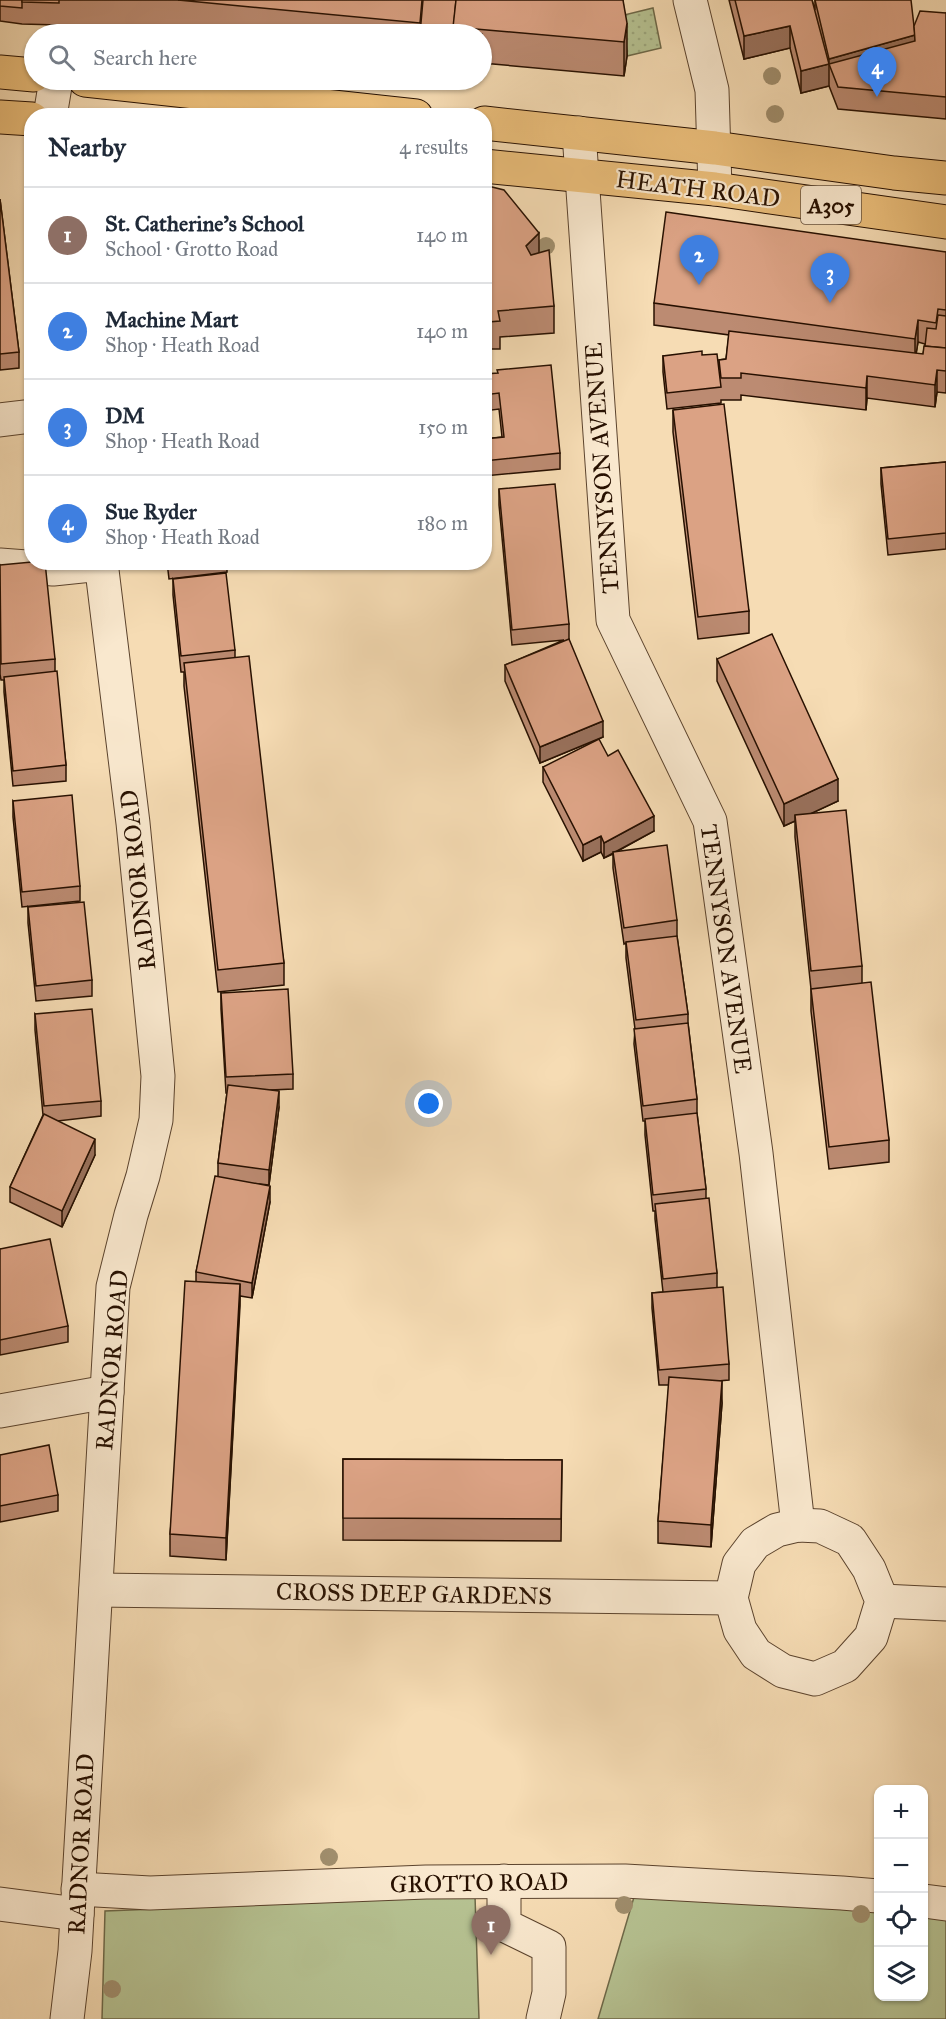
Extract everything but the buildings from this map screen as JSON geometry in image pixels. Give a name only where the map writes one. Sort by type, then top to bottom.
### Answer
[{"type":"main road","points":[[0,72],[24,74]]},
{"type":"main road","points":[[177,90],[342,108]]},
{"type":"main road","points":[[0,117],[24,118]]},
{"type":"main road","name":"HEATH ROAD","points":[[492,124],[715,148],[946,178]]},
{"type":"main road","name":"HEATH ROAD","points":[[492,166],[715,189],[946,222]]},
{"type":"street","points":[[690,0],[712,90],[715,189]]},
{"type":"street","points":[[51,108],[54,90]]},
{"type":"street","name":"TENNYSON AVENUE","points":[[579,133],[613,620],[710,821],[756,1153],[798,1525]]},
{"type":"street","points":[[0,420],[24,417]]},
{"type":"street","points":[[0,565],[24,567]]},
{"type":"street","name":"RADNOR ROAD","points":[[67,2019],[75,1951],[113,1287],[156,1120],[158,1076],[133,823],[102,570]]},
{"type":"street","points":[[0,1411],[107,1392]]},
{"type":"street","points":[[798,1525],[820,1526],[850,1540],[869,1569],[882,1601],[872,1637],[845,1666],[815,1679],[783,1671],[756,1654],[740,1630],[732,1599],[739,1564],[755,1543],[777,1530],[798,1525]]},
{"type":"street","name":"CROSS DEEP GARDENS","points":[[96,1590],[732,1599]]},
{"type":"street","points":[[882,1601],[946,1604]]},
{"type":"street","points":[[504,1881],[504,1925],[549,1947],[549,1993],[543,2019]]},
{"type":"street","name":"GROTTO ROAD","points":[[0,1904],[78,1901],[150,1893],[504,1881],[625,1881],[874,1896]]},
{"type":"street","points":[[928,1902],[946,1904]]},
{"type":"green space","points":[[653,8],[661,48],[627,56],[620,16]]},
{"type":"green space","points":[[475,1896],[479,2019],[102,2019],[105,1911]]},
{"type":"green space","points":[[634,1897],[874,1908],[874,2001],[928,2001],[928,1912],[946,1914],[946,2019],[598,2019]]},
{"type":"place","name":"Sue Ryder","points":[[877,97]]},
{"type":"place","name":"Machine Mart","points":[[699,285]]},
{"type":"place","name":"DM","points":[[830,303]]},
{"type":"place","name":"St. Catherine's School","points":[[491,1955]]}]
